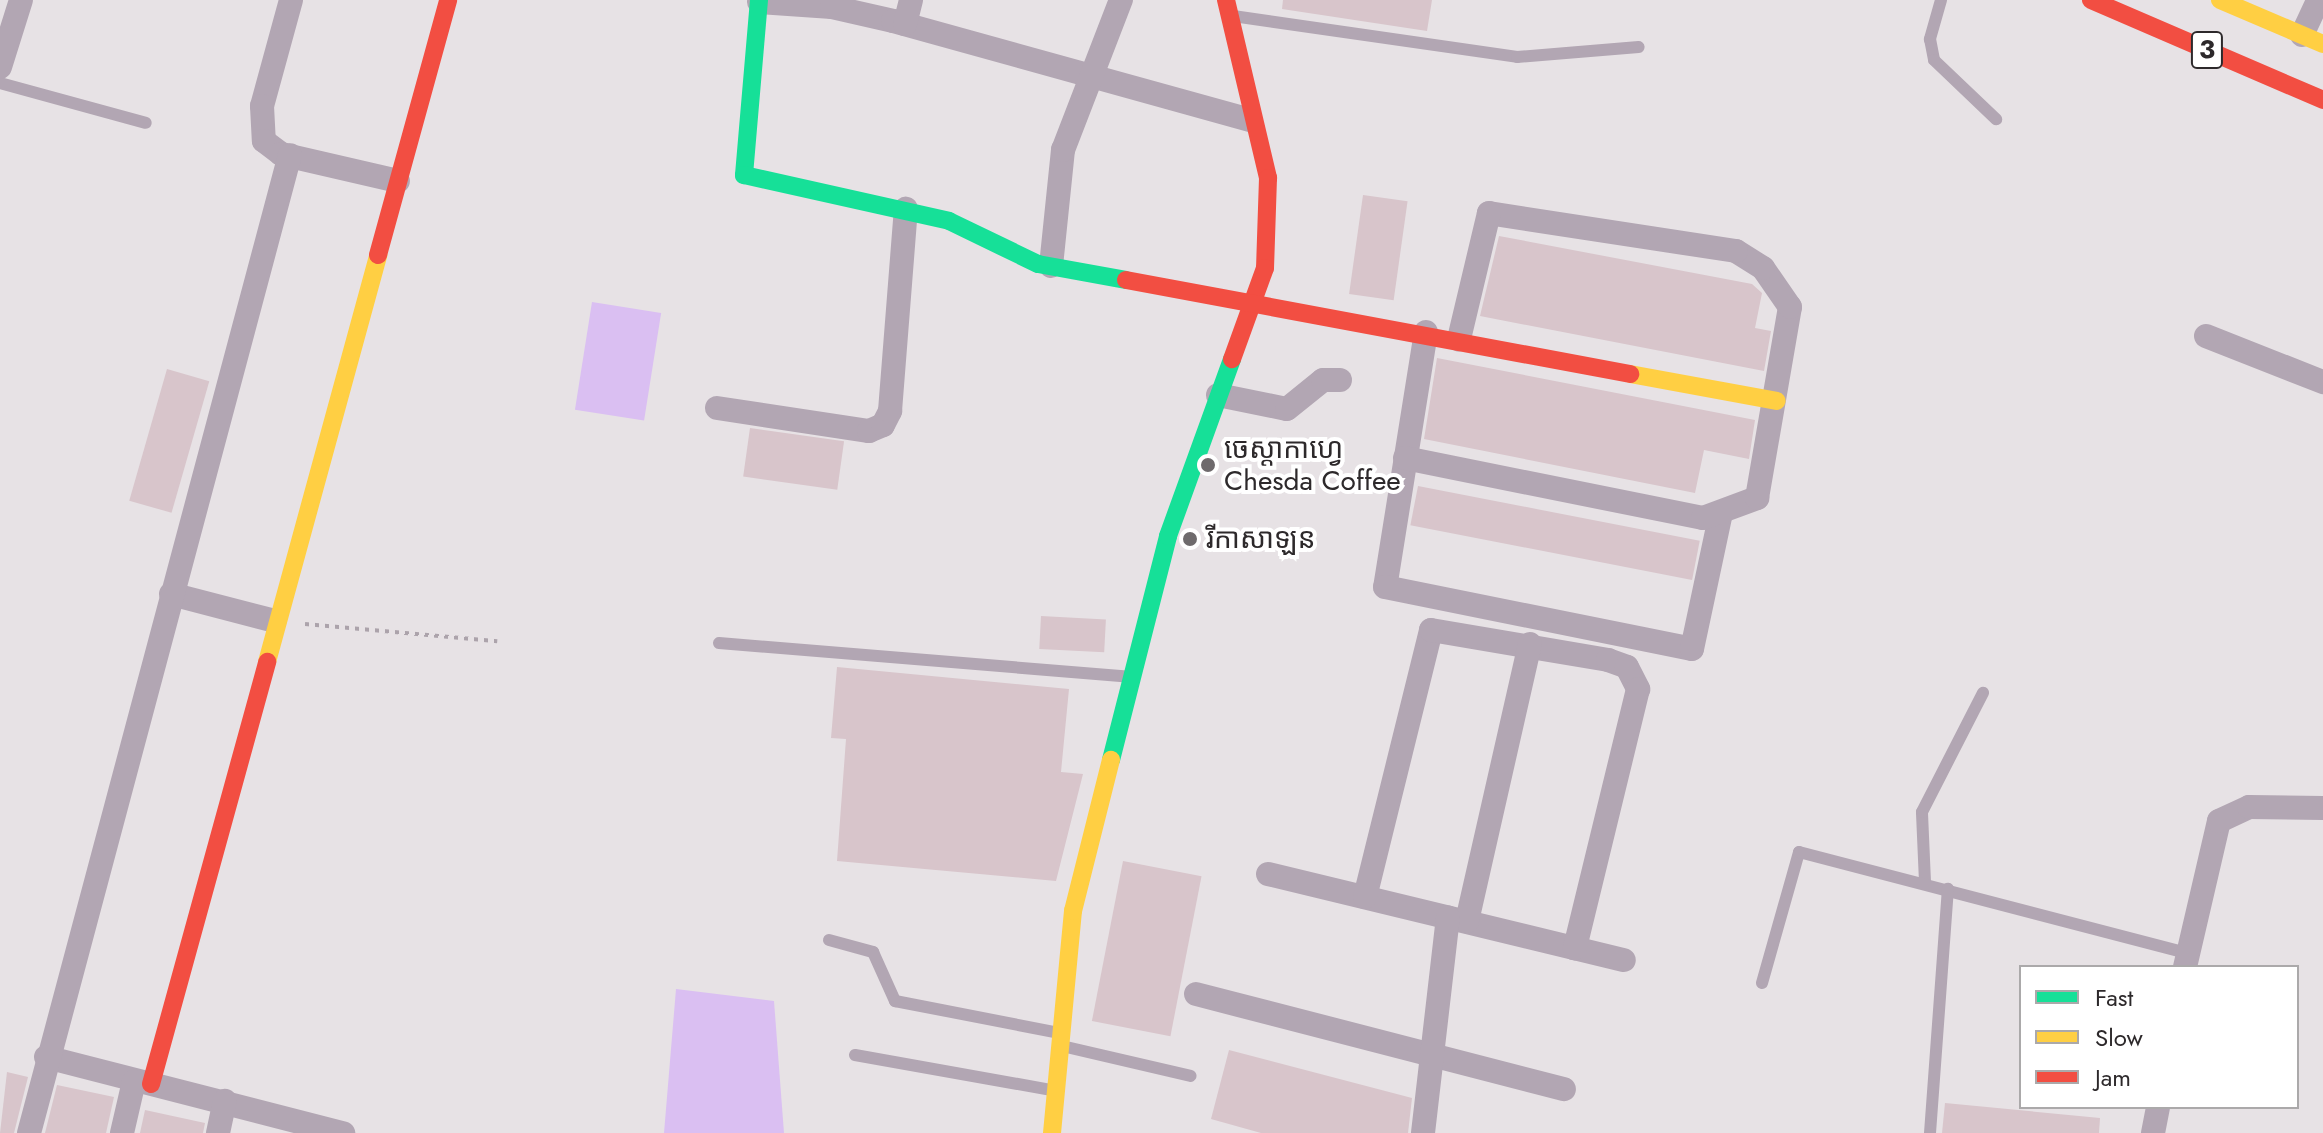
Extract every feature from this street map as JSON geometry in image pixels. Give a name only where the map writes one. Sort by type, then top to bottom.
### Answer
[{"type":"main road","points":[[142,1082],[275,621],[448,0]]},
{"type":"main road","name":"3","points":[[2091,0],[2323,100]]},
{"type":"main road","name":"3","points":[[2220,0],[2313,40]]},
{"type":"main road","points":[[759,1],[744,175],[906,209],[1051,266],[1254,298],[1777,401]]},
{"type":"main road","points":[[1052,1133],[1073,911],[1168,536],[1265,268],[1268,178],[1251,120],[1228,8]]},
{"type":"street","points":[[0,67],[21,0]]},
{"type":"street","points":[[291,0],[258,131],[290,155],[398,181]]},
{"type":"street","points":[[905,24],[911,0]]},
{"type":"street","points":[[1051,266],[1063,150],[1086,77],[1121,0]]},
{"type":"street","points":[[2313,40],[2318,0]]},
{"type":"street","points":[[759,1],[832,7],[905,24],[1086,77],[1251,120]]},
{"type":"street","points":[[29,1133],[46,1057],[290,155]]},
{"type":"street","points":[[717,408],[869,431],[883,425],[890,411],[906,209]]},
{"type":"street","points":[[1405,458],[1720,517],[1757,498],[1791,322],[1785,292],[1751,259],[1723,246],[1489,213],[1459,339]]},
{"type":"street","points":[[1426,332],[1384,586],[1692,649],[1720,517]]},
{"type":"street","points":[[2206,336],[2323,382]]},
{"type":"street","points":[[1218,395],[1287,409],[1323,380],[1340,380]]},
{"type":"street","points":[[171,594],[275,621]]},
{"type":"street","points":[[1365,897],[1423,643],[1439,626],[1627,667],[1638,689],[1575,948]]},
{"type":"street","points":[[1423,1133],[1432,1055],[1458,919],[1530,644]]},
{"type":"street","points":[[2186,960],[2219,821],[2249,807],[2323,808]]},
{"type":"street","points":[[1268,874],[1624,960]]},
{"type":"street","points":[[1196,994],[1564,1089]]},
{"type":"street","points":[[46,1057],[343,1133]]},
{"type":"street","points":[[122,1133],[142,1082]]},
{"type":"street","points":[[218,1133],[225,1101]]},
{"type":"street","points":[[2153,1133],[2158,1109]]},
{"type":"lane","points":[[1941,0],[1930,39],[1934,60],[1996,119]]},
{"type":"lane","points":[[1228,8],[1517,57],[1639,47]]},
{"type":"lane","points":[[0,83],[146,123]]},
{"type":"lane","points":[[719,643],[1134,678]]},
{"type":"lane","points":[[1925,882],[1922,812],[1983,693]]},
{"type":"lane","points":[[1762,983],[1799,852],[1925,882],[2186,960]]},
{"type":"lane","points":[[1930,1133],[1948,889]]},
{"type":"lane","points":[[829,940],[873,952],[895,1001],[1059,1039],[1191,1076]]},
{"type":"lane","points":[[855,1055],[1056,1091]]},
{"type":"path","points":[[275,621],[497,641]]},
{"type":"shaded area","points":[[592,302],[661,313],[644,421],[575,410]]},
{"type":"shaded area","points":[[676,989],[774,1001],[784,1133],[664,1133]]},
{"type":"building","points":[[1283,0],[1432,0],[1427,31],[1282,9]]},
{"type":"building","points":[[1363,195],[1408,201],[1394,300],[1349,294]]},
{"type":"building","points":[[1499,236],[1752,284],[1762,293],[1755,328],[1771,331],[1764,371],[1480,316]]},
{"type":"building","points":[[1437,358],[1755,420],[1749,459],[1704,450],[1695,493],[1424,439]]},
{"type":"building","points":[[167,369],[209,381],[172,513],[129,501]]},
{"type":"building","points":[[750,428],[844,441],[837,490],[743,477]]},
{"type":"building","points":[[1418,486],[1700,541],[1692,580],[1410,525]]},
{"type":"building","points":[[1041,616],[1106,619],[1104,652],[1039,649]]},
{"type":"building","points":[[837,667],[1069,689],[1061,772],[1083,774],[1056,881],[837,861],[846,739],[831,738]]},
{"type":"building","points":[[1123,861],[1202,876],[1170,1036],[1092,1021]]},
{"type":"building","points":[[1229,1050],[1412,1098],[1408,1133],[1261,1133],[1211,1119]]},
{"type":"building","points":[[7,1072],[28,1077],[14,1133],[0,1133]]},
{"type":"building","points":[[57,1085],[114,1097],[106,1133],[45,1133]]},
{"type":"building","points":[[1945,1103],[2100,1118],[2099,1133],[1942,1133]]},
{"type":"building","points":[[145,1110],[205,1123],[203,1133],[140,1133]]},
{"type":"traffic: fast","points":[[759,0],[744,175],[949,221],[1038,264],[1126,280]]},
{"type":"traffic: fast","points":[[1111,760],[1168,536],[1232,359]]},
{"type":"traffic: slow","points":[[2220,0],[2323,44]]},
{"type":"traffic: slow","points":[[267,662],[378,255]]},
{"type":"traffic: slow","points":[[1630,374],[1777,401]]},
{"type":"traffic: slow","points":[[1052,1133],[1073,911],[1111,760]]},
{"type":"traffic: jam","points":[[378,255],[448,0]]},
{"type":"traffic: jam","points":[[1226,0],[1268,178],[1265,268],[1232,359]]},
{"type":"traffic: jam","points":[[2091,0],[2323,100]]},
{"type":"traffic: jam","points":[[1126,280],[1630,374]]},
{"type":"traffic: jam","points":[[151,1084],[267,662]]},
{"type":"place","name":"ចេស្ដាកាហ្វេ Chesda Coffee","points":[[1208,465]]},
{"type":"place","name":"រីកាសាឡន","points":[[1190,539]]}]
